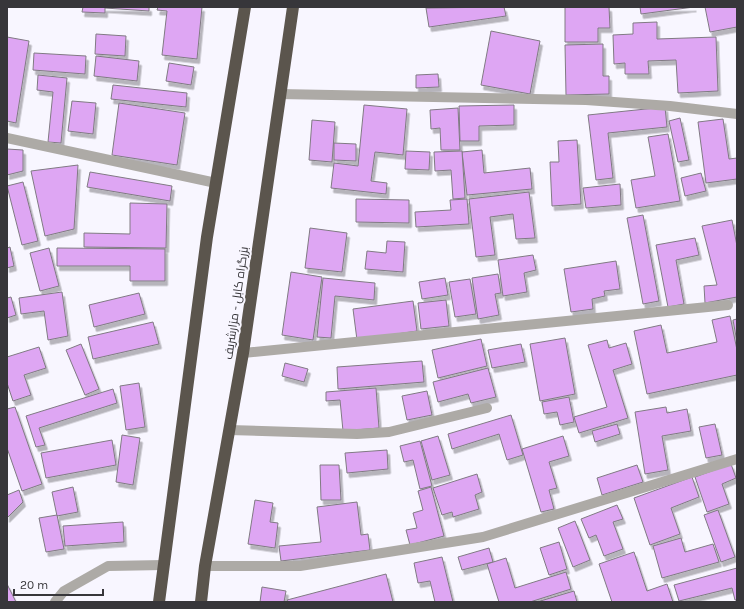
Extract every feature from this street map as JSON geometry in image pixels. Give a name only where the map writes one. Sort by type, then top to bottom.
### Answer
[{"type":"highway","points":[[159,602],[207,237],[244,7]]},
{"type":"highway","name":"بزرگراه کابل - مزارشریف","points":[[201,602],[205,566],[243,353],[293,7]]},
{"type":"street","points":[[280,94],[586,100],[670,106],[737,114]]},
{"type":"street","points":[[7,138],[216,183]]},
{"type":"street","points":[[243,353],[728,305]]},
{"type":"street","points":[[229,430],[357,434],[389,432],[487,408]]},
{"type":"street","points":[[205,566],[300,566],[483,537],[737,459]]},
{"type":"street","points":[[55,602],[64,591],[108,566],[164,565]]},
{"type":"building","points":[[83,7],[149,7],[149,11],[105,8],[105,13],[82,12]]},
{"type":"building","points":[[158,7],[202,7],[197,59],[162,55],[167,11],[157,10]]},
{"type":"building","points":[[504,7],[506,16],[429,27],[426,8]]},
{"type":"building","points":[[565,7],[609,7],[610,28],[598,28],[598,42],[565,42]]},
{"type":"building","points":[[640,7],[694,7],[641,14]]},
{"type":"building","points":[[705,7],[737,7],[737,27],[710,32]]},
{"type":"building","points":[[657,22],[657,39],[716,37],[718,91],[678,93],[676,60],[648,61],[649,74],[625,74],[625,63],[614,64],[613,35],[633,34],[633,23]]},
{"type":"building","points":[[491,31],[540,41],[530,94],[481,85]]},
{"type":"building","points":[[96,34],[126,36],[125,56],[95,54]]},
{"type":"building","points":[[7,37],[29,41],[16,123],[7,121]]},
{"type":"building","points":[[603,44],[603,76],[609,76],[609,94],[566,95],[565,45]]},
{"type":"building","points":[[34,53],[86,56],[85,74],[33,70]]},
{"type":"building","points":[[96,56],[139,61],[137,81],[94,76]]},
{"type":"building","points":[[169,63],[194,67],[191,85],[166,81]]},
{"type":"building","points":[[438,74],[439,87],[416,88],[416,75]]},
{"type":"building","points":[[38,75],[67,78],[61,143],[48,142],[53,92],[37,90]]},
{"type":"building","points":[[113,85],[187,93],[186,107],[111,99]]},
{"type":"building","points":[[72,101],[96,103],[93,134],[68,131]]},
{"type":"building","points":[[119,103],[185,113],[177,165],[112,155]]},
{"type":"building","points":[[364,105],[407,109],[403,155],[375,152],[371,181],[387,183],[386,194],[331,188],[334,163],[358,166]]},
{"type":"building","points":[[514,105],[514,125],[479,126],[479,141],[460,141],[459,106]]},
{"type":"building","points":[[665,107],[667,127],[608,133],[613,178],[596,180],[588,115]]},
{"type":"building","points":[[458,108],[460,150],[441,150],[440,128],[431,129],[430,110]]},
{"type":"building","points":[[680,118],[689,160],[678,162],[669,121]]},
{"type":"building","points":[[723,119],[729,159],[737,158],[737,179],[706,183],[698,122]]},
{"type":"building","points":[[312,120],[335,122],[332,162],[309,160]]},
{"type":"building","points":[[668,134],[680,201],[636,208],[631,180],[655,176],[648,137]]},
{"type":"building","points":[[577,140],[581,204],[552,206],[550,162],[559,162],[558,141]]},
{"type":"building","points":[[334,143],[356,144],[356,161],[334,160]]},
{"type":"building","points":[[7,149],[23,150],[23,171],[7,175]]},
{"type":"building","points":[[482,150],[484,173],[530,168],[532,189],[467,195],[462,152]]},
{"type":"building","points":[[406,151],[430,152],[429,170],[405,169]]},
{"type":"building","points":[[462,151],[465,198],[453,199],[451,170],[435,171],[434,152]]},
{"type":"building","points":[[78,165],[74,229],[45,236],[31,171]]},
{"type":"building","points":[[90,172],[172,186],[170,201],[87,187]]},
{"type":"building","points":[[701,173],[706,191],[685,196],[681,178]]},
{"type":"building","points":[[23,182],[38,241],[22,245],[7,186]]},
{"type":"building","points":[[620,184],[621,205],[586,208],[583,188]]},
{"type":"building","points":[[529,192],[535,238],[516,239],[513,214],[490,217],[495,255],[476,257],[469,199]]},
{"type":"building","points":[[356,199],[409,200],[409,223],[356,222]]},
{"type":"building","points":[[467,199],[469,224],[416,227],[415,212],[451,210],[450,200]]},
{"type":"building","points":[[130,203],[167,204],[166,248],[84,247],[84,233],[130,234]]},
{"type":"building","points":[[643,215],[659,301],[643,304],[627,218]]},
{"type":"building","points":[[732,220],[737,246],[737,297],[705,303],[704,286],[717,285],[702,226]]},
{"type":"building","points":[[310,228],[347,233],[342,272],[305,268]]},
{"type":"building","points":[[695,238],[699,255],[676,260],[684,304],[668,307],[656,245]]},
{"type":"building","points":[[387,241],[405,242],[403,272],[365,269],[367,251],[386,253]]},
{"type":"building","points":[[10,247],[14,266],[7,268],[7,248]]},
{"type":"building","points":[[49,248],[59,286],[40,291],[30,253]]},
{"type":"building","points":[[57,248],[165,249],[165,281],[130,281],[130,266],[57,266]]},
{"type":"building","points":[[533,255],[536,270],[524,273],[527,292],[503,296],[498,260]]},
{"type":"building","points":[[616,261],[620,289],[604,291],[605,296],[592,299],[593,309],[571,312],[564,269]]},
{"type":"building","points":[[291,272],[322,277],[313,340],[282,335]]},
{"type":"building","points":[[498,274],[501,293],[495,294],[499,315],[478,319],[472,278]]},
{"type":"building","points":[[323,278],[375,283],[374,300],[335,296],[331,338],[317,337]]},
{"type":"building","points":[[445,278],[448,295],[422,299],[419,282]]},
{"type":"building","points":[[470,279],[476,314],[455,317],[449,282]]},
{"type":"building","points":[[62,292],[68,336],[48,340],[44,311],[21,314],[19,298]]},
{"type":"building","points":[[139,293],[145,314],[94,327],[89,305]]},
{"type":"building","points":[[11,297],[16,315],[7,318],[7,298]]},
{"type":"building","points":[[446,300],[449,326],[421,329],[418,303]]},
{"type":"building","points":[[413,301],[417,331],[357,340],[353,309]]},
{"type":"building","points":[[730,316],[737,350],[737,375],[647,394],[634,331],[661,325],[667,353],[717,342],[712,320]]},
{"type":"building","points":[[737,319],[737,342],[733,320]]},
{"type":"building","points":[[153,322],[159,344],[93,359],[88,337]]},
{"type":"building","points":[[565,338],[575,394],[540,401],[530,344]]},
{"type":"building","points":[[481,339],[487,366],[438,378],[432,350]]},
{"type":"building","points":[[607,340],[609,348],[626,343],[632,364],[613,370],[628,418],[579,433],[574,417],[607,407],[588,345]]},
{"type":"building","points":[[81,344],[99,389],[85,395],[66,350]]},
{"type":"building","points":[[521,344],[525,362],[492,368],[488,350]]},
{"type":"building","points":[[39,347],[46,368],[24,375],[31,395],[13,401],[7,383],[7,357]]},
{"type":"building","points":[[422,361],[424,382],[338,389],[337,367]]},
{"type":"building","points":[[285,363],[308,369],[304,382],[282,376]]},
{"type":"building","points":[[488,368],[496,397],[471,403],[468,394],[438,402],[433,382]]},
{"type":"building","points":[[139,383],[145,427],[126,430],[120,386]]},
{"type":"building","points":[[376,388],[379,428],[343,431],[340,400],[326,401],[326,392]]},
{"type":"building","points":[[113,389],[117,403],[39,428],[45,445],[36,447],[26,416]]},
{"type":"building","points":[[427,391],[432,415],[407,420],[402,396]]},
{"type":"building","points":[[569,397],[574,422],[560,425],[557,412],[544,414],[542,402]]},
{"type":"building","points":[[15,407],[42,484],[22,491],[7,448],[7,409]]},
{"type":"building","points":[[666,407],[667,413],[687,409],[691,431],[662,436],[668,470],[645,474],[635,412]]},
{"type":"building","points":[[511,415],[523,455],[507,460],[499,434],[452,449],[448,434]]},
{"type":"building","points":[[617,424],[620,434],[595,442],[592,431]]},
{"type":"building","points":[[715,424],[722,455],[706,458],[699,427]]},
{"type":"building","points":[[122,435],[140,438],[133,485],[116,482]]},
{"type":"building","points":[[438,436],[450,475],[432,480],[421,441]]},
{"type":"building","points":[[563,436],[569,456],[549,462],[557,488],[549,490],[554,509],[541,512],[522,449]]},
{"type":"building","points":[[112,440],[116,465],[46,478],[41,453]]},
{"type":"building","points":[[420,441],[432,486],[420,489],[413,460],[404,462],[400,446]]},
{"type":"building","points":[[387,450],[388,469],[347,473],[345,453]]},
{"type":"building","points":[[731,464],[736,478],[722,484],[729,504],[707,512],[695,477]]},
{"type":"building","points":[[320,465],[339,465],[341,500],[321,500]]},
{"type":"building","points":[[637,465],[643,482],[602,495],[597,478]]},
{"type":"building","points":[[477,474],[482,492],[475,495],[479,509],[453,517],[452,512],[442,515],[433,488]]},
{"type":"building","points":[[692,477],[699,497],[671,508],[680,534],[650,545],[634,498]]},
{"type":"building","points":[[73,487],[78,512],[57,516],[52,492]]},
{"type":"building","points":[[431,487],[444,536],[410,545],[406,530],[417,528],[413,513],[423,510],[418,491]]},
{"type":"building","points":[[19,490],[23,502],[7,518],[7,495]]},
{"type":"building","points":[[255,500],[273,503],[270,522],[278,523],[275,548],[248,544]]},
{"type":"building","points":[[357,502],[361,535],[368,534],[370,550],[281,561],[279,546],[321,542],[317,507]]},
{"type":"building","points":[[617,505],[623,519],[613,522],[623,549],[604,556],[596,535],[589,538],[581,519]]},
{"type":"building","points":[[718,510],[735,557],[721,562],[704,515]]},
{"type":"building","points":[[57,515],[64,549],[46,552],[39,518]]},
{"type":"building","points":[[575,521],[590,560],[573,567],[558,528]]},
{"type":"building","points":[[123,522],[124,542],[65,546],[63,526]]},
{"type":"building","points":[[681,538],[685,552],[713,544],[719,562],[662,578],[653,546]]},
{"type":"building","points":[[559,542],[567,569],[549,575],[540,548]]},
{"type":"building","points":[[489,548],[493,562],[462,570],[458,557]]},
{"type":"building","points":[[634,552],[647,591],[667,584],[673,602],[612,602],[599,564]]},
{"type":"building","points":[[442,557],[453,602],[435,602],[430,581],[418,583],[414,563]]},
{"type":"building","points":[[506,558],[515,588],[566,572],[571,589],[530,602],[499,602],[487,564]]},
{"type":"building","points":[[737,568],[737,600],[735,600],[732,588],[679,601],[674,585]]},
{"type":"building","points":[[386,574],[393,602],[288,602],[287,600]]},
{"type":"building","points":[[7,584],[16,602],[7,602]]},
{"type":"building","points":[[262,587],[286,591],[284,602],[260,602]]},
{"type":"building","points":[[574,591],[577,602],[537,602]]}]
